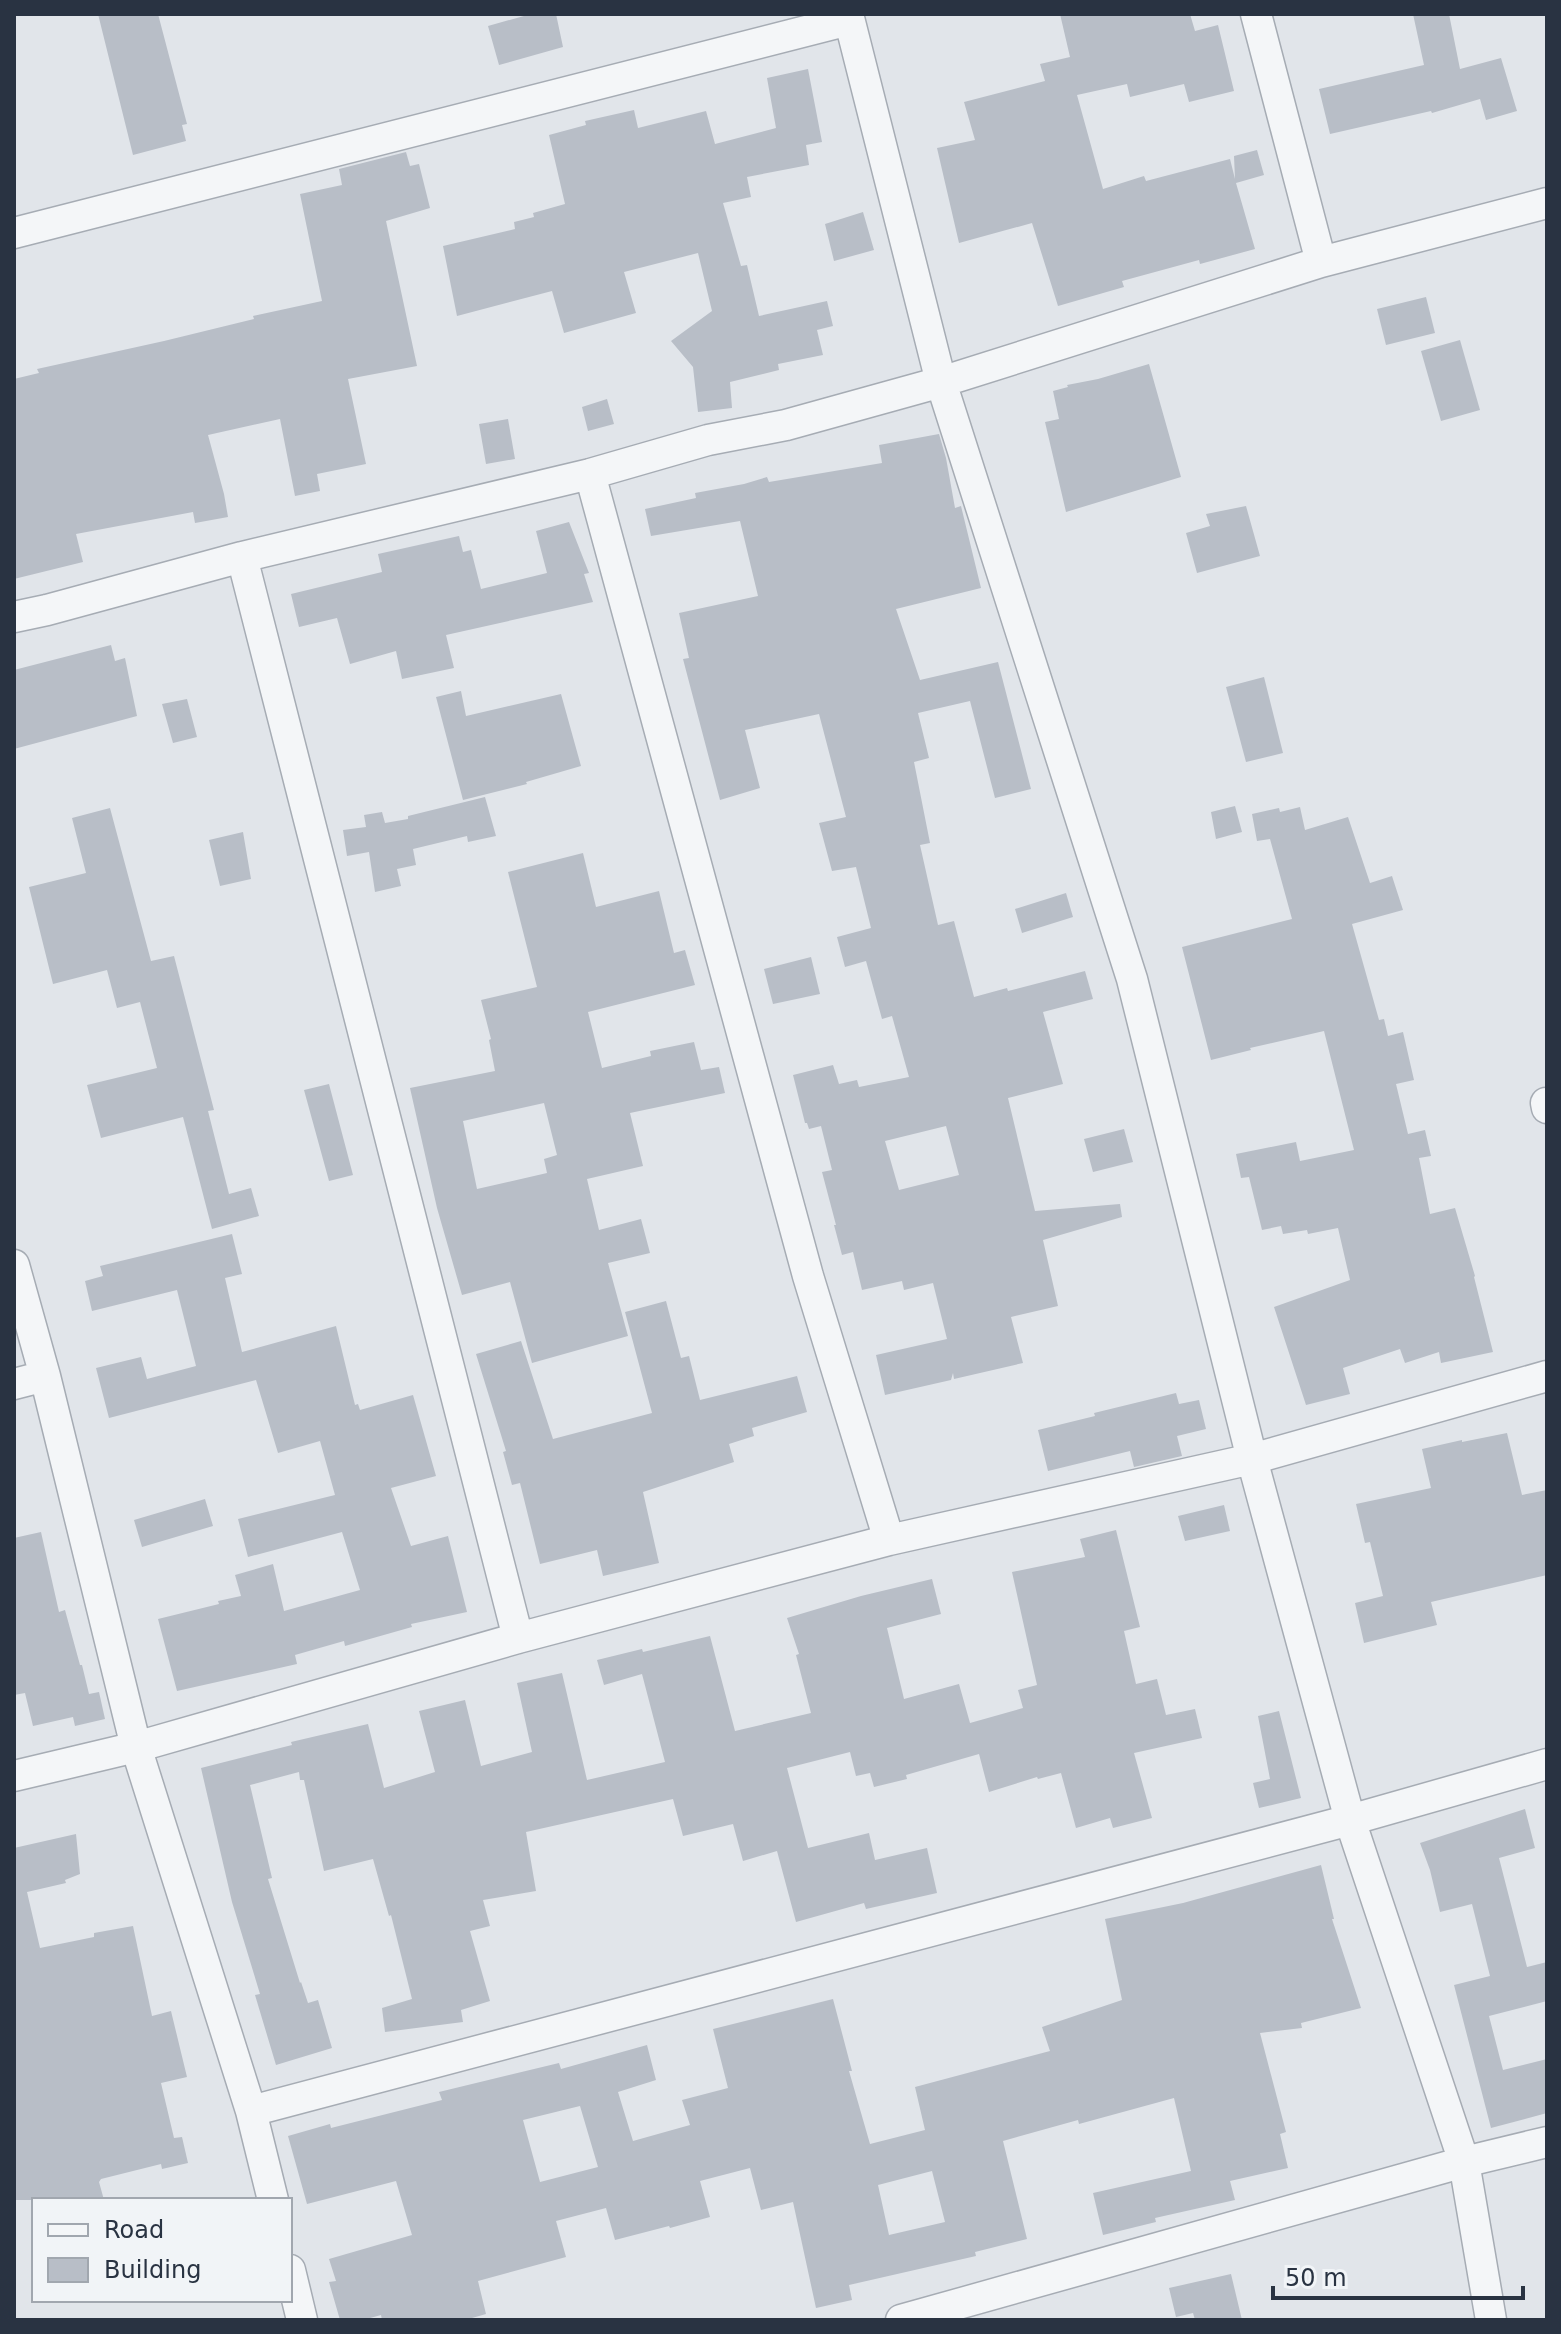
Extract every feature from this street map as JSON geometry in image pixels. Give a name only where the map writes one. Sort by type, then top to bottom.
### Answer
[{"type":"street","points":[[1256,14],[1321,262]]},
{"type":"street","points":[[14,233],[849,17],[941,382],[1132,979],[1252,1459],[1350,1820],[1464,2162],[1491,2320]]},
{"type":"street","points":[[14,617],[242,557],[590,474],[708,440],[786,425],[941,382],[1321,262],[1547,203]]},
{"type":"street","points":[[590,474],[808,1276],[889,1540]]},
{"type":"street","points":[[242,557],[518,1638]]},
{"type":"street","points":[[14,1265],[45,1376],[136,1747],[251,2111],[273,2198]]},
{"type":"street","points":[[14,1384],[45,1376]]},
{"type":"street","points":[[14,1776],[136,1747],[518,1638],[889,1540],[1252,1459],[1547,1376]]},
{"type":"street","points":[[251,2111],[1350,1820],[1547,1764]]},
{"type":"street","points":[[901,2320],[1464,2162],[1547,2142]]},
{"type":"street","points":[[292,2278],[302,2320]]},
{"type":"building","points":[[98,14],[158,14],[187,124],[182,125],[186,141],[133,155]]},
{"type":"building","points":[[531,14],[556,14],[563,47],[499,65],[488,26]]},
{"type":"building","points":[[1060,14],[1190,14],[1195,31],[1218,25],[1234,91],[1189,102],[1184,84],[1130,97],[1127,84],[1077,95],[1103,189],[1144,176],[1146,181],[1230,159],[1235,179],[1234,156],[1257,150],[1264,175],[1236,183],[1255,249],[1200,264],[1199,260],[1122,281],[1124,287],[1058,306],[1032,223],[959,243],[937,148],[975,140],[964,102],[1045,81],[1040,64],[1070,57]]},
{"type":"building","points":[[1413,14],[1449,14],[1460,69],[1501,58],[1517,111],[1486,120],[1480,99],[1432,113],[1330,134],[1319,89],[1424,65]]},
{"type":"building","points":[[808,69],[822,142],[806,145],[809,165],[747,177],[751,197],[723,203],[741,266],[747,265],[759,316],[827,301],[833,326],[817,330],[823,355],[778,364],[779,370],[730,382],[732,408],[698,412],[693,367],[671,341],[712,311],[698,253],[624,272],[636,313],[564,333],[552,291],[457,316],[443,246],[515,229],[514,222],[565,204],[549,135],[586,125],[585,121],[634,110],[638,128],[706,111],[715,144],[776,128],[767,78]]},
{"type":"building","points":[[406,152],[410,166],[419,164],[430,208],[386,221],[417,366],[348,379],[366,464],[317,474],[320,491],[295,496],[280,419],[208,435],[228,517],[195,523],[193,512],[76,534],[83,562],[14,579],[14,379],[39,373],[37,369],[322,301],[300,194],[342,185],[339,169]]},
{"type":"building","points":[[863,212],[874,250],[834,261],[825,224]]},
{"type":"building","points":[[1426,297],[1435,333],[1386,345],[1377,309]]},
{"type":"building","points":[[1460,340],[1480,410],[1441,421],[1421,351]]},
{"type":"building","points":[[1149,364],[1181,477],[1066,512],[1045,422],[1059,419],[1053,391]]},
{"type":"building","points":[[607,399],[614,424],[588,431],[582,407]]},
{"type":"building","points":[[508,419],[515,459],[486,464],[479,424]]},
{"type":"building","points":[[939,434],[955,508],[961,506],[981,588],[896,609],[920,680],[998,662],[1031,789],[995,798],[970,701],[918,713],[929,758],[914,762],[930,843],[920,845],[938,925],[954,921],[974,997],[1085,971],[1093,999],[1043,1012],[1063,1084],[1008,1098],[1035,1211],[1120,1204],[1122,1217],[1043,1240],[1058,1306],[1011,1317],[1023,1363],[954,1379],[953,1373],[951,1380],[885,1395],[876,1355],[947,1339],[933,1283],[904,1290],[902,1281],[862,1290],[853,1252],[842,1255],[834,1225],[822,1172],[832,1170],[821,1126],[809,1129],[805,1123],[793,1075],[833,1065],[839,1084],[857,1080],[859,1087],[909,1077],[892,1016],[882,1019],[866,961],[845,967],[837,937],[871,928],[856,867],[832,871],[819,823],[846,817],[819,714],[745,730],[760,788],[720,800],[683,659],[689,658],[679,613],[758,596],[740,521],[651,536],[645,509],[696,498],[695,493],[767,477],[769,482],[882,463],[879,445]],"holes":[[[946,1126],[959,1175],[899,1190],[885,1141]]]},
{"type":"building","points":[[1246,506],[1260,556],[1197,573],[1186,533],[1210,526],[1206,514]]},
{"type":"building","points":[[569,522],[589,573],[584,574],[593,602],[446,635],[454,668],[402,679],[396,651],[350,664],[337,618],[299,627],[291,594],[382,572],[378,554],[459,536],[463,552],[471,550],[481,589],[547,573],[536,531]]},
{"type":"building","points":[[111,645],[115,661],[125,658],[137,716],[14,749],[14,670]]},
{"type":"building","points":[[1264,677],[1283,753],[1246,762],[1226,687]]},
{"type":"building","points":[[461,691],[466,716],[561,694],[581,766],[463,800],[436,697]]},
{"type":"building","points":[[187,699],[197,737],[173,743],[162,704]]},
{"type":"building","points":[[485,797],[496,836],[468,842],[467,836],[413,849],[416,865],[397,869],[401,886],[375,892],[369,852],[347,856],[343,830],[366,827],[364,815],[382,812],[385,823]]},
{"type":"building","points":[[1235,806],[1242,832],[1216,839],[1211,812]]},
{"type":"building","points":[[1300,807],[1305,830],[1348,817],[1370,883],[1392,876],[1403,910],[1352,924],[1379,1020],[1384,1019],[1388,1036],[1403,1032],[1414,1080],[1396,1084],[1408,1134],[1425,1130],[1431,1156],[1419,1158],[1430,1214],[1455,1208],[1493,1352],[1441,1363],[1439,1352],[1405,1363],[1400,1349],[1343,1368],[1350,1394],[1306,1405],[1274,1307],[1350,1280],[1338,1228],[1308,1234],[1307,1230],[1283,1234],[1281,1226],[1262,1230],[1249,1177],[1241,1178],[1236,1154],[1296,1142],[1300,1161],[1354,1150],[1324,1031],[1211,1060],[1182,947],[1292,919],[1270,839],[1257,841],[1252,814]]},
{"type":"building","points":[[110,808],[151,961],[174,956],[214,1110],[208,1111],[229,1194],[251,1188],[259,1216],[212,1229],[183,1117],[101,1138],[87,1085],[157,1068],[140,1002],[117,1008],[107,970],[53,984],[29,887],[86,873],[72,818]]},
{"type":"building","points":[[243,832],[251,879],[220,886],[209,840]]},
{"type":"building","points":[[583,853],[596,907],[659,891],[674,953],[685,950],[695,985],[588,1012],[602,1068],[651,1056],[650,1051],[694,1042],[701,1070],[719,1067],[725,1093],[630,1113],[643,1166],[587,1179],[599,1230],[641,1219],[650,1253],[608,1263],[628,1336],[532,1363],[510,1282],[462,1295],[437,1208],[410,1088],[495,1071],[481,1000],[537,987],[508,872]],"holes":[[[544,1103],[557,1155],[544,1159],[547,1173],[477,1189],[463,1121]]]},
{"type":"building","points":[[1066,893],[1073,917],[1022,933],[1015,909]]},
{"type":"building","points":[[811,957],[820,994],[773,1004],[764,969]]},
{"type":"building","points":[[329,1084],[353,1175],[329,1181],[304,1090]]},
{"type":"building","points":[[1124,1129],[1133,1162],[1093,1172],[1084,1139]]},
{"type":"building","points":[[232,1234],[242,1274],[225,1278],[242,1352],[336,1326],[355,1405],[358,1404],[360,1410],[413,1395],[436,1476],[391,1488],[411,1546],[448,1536],[467,1612],[411,1624],[412,1627],[345,1646],[344,1641],[295,1655],[297,1664],[177,1691],[158,1619],[241,1596],[235,1575],[273,1564],[284,1611],[360,1590],[342,1532],[248,1557],[238,1519],[335,1495],[320,1441],[278,1453],[256,1380],[109,1418],[96,1368],[141,1357],[147,1379],[196,1366],[177,1290],[92,1311],[85,1281],[103,1276],[100,1266]]},
{"type":"building","points":[[666,1301],[681,1358],[689,1356],[700,1400],[797,1376],[807,1412],[752,1428],[754,1436],[729,1444],[734,1462],[643,1492],[659,1563],[603,1576],[597,1550],[540,1564],[520,1483],[512,1485],[503,1452],[506,1451],[476,1354],[521,1341],[553,1439],[652,1413],[625,1312]]},
{"type":"building","points":[[1176,1393],[1179,1404],[1199,1400],[1206,1429],[1177,1436],[1182,1456],[1134,1467],[1130,1451],[1048,1471],[1038,1430]]},
{"type":"building","points":[[1507,1433],[1522,1495],[1547,1490],[1547,1575],[1431,1602],[1437,1625],[1364,1643],[1355,1603],[1383,1596],[1370,1542],[1365,1543],[1356,1504],[1431,1488],[1422,1449]]},
{"type":"building","points":[[205,1499],[213,1526],[142,1547],[134,1520]]},
{"type":"building","points":[[1224,1505],[1230,1531],[1185,1541],[1178,1516]]},
{"type":"building","points":[[1116,1530],[1140,1627],[1124,1631],[1136,1684],[1157,1679],[1166,1715],[1195,1709],[1202,1738],[1134,1753],[1152,1818],[1113,1828],[1110,1818],[1076,1828],[1061,1773],[989,1792],[979,1754],[874,1787],[870,1773],[856,1776],[850,1752],[787,1768],[808,1848],[869,1833],[875,1860],[927,1848],[937,1893],[866,1909],[864,1903],[796,1922],[777,1851],[743,1861],[733,1824],[683,1836],[673,1799],[526,1832],[536,1891],[483,1900],[490,1926],[470,1931],[490,2001],[461,2010],[463,2022],[385,2032],[382,2008],[412,1999],[373,1859],[324,1871],[304,1780],[300,1780],[299,1772],[250,1785],[272,1878],[268,1879],[300,1983],[308,2003],[318,2000],[332,2048],[276,2065],[255,1995],[260,1994],[232,1902],[201,1768],[368,1724],[384,1788],[435,1772],[419,1711],[465,1700],[481,1766],[532,1752],[517,1683],[562,1673],[587,1780],[665,1762],[642,1674],[604,1685],[597,1660],[710,1636],[735,1731],[811,1713],[796,1655],[799,1654],[787,1618],[932,1579],[941,1614],[887,1628],[904,1699],[959,1684],[970,1723],[1023,1708],[1018,1690],[1037,1685],[1012,1572],[1085,1557],[1080,1539]]},
{"type":"building","points":[[41,1532],[59,1612],[65,1610],[89,1694],[99,1692],[105,1719],[75,1726],[73,1717],[33,1726],[25,1693],[14,1695],[14,1538]]},
{"type":"building","points":[[1279,1711],[1301,1798],[1259,1808],[1253,1783],[1270,1779],[1258,1716]]},
{"type":"building","points":[[1525,1809],[1535,1848],[1499,1858],[1527,1967],[1547,1962],[1547,2001],[1489,2016],[1503,2070],[1547,2059],[1547,2113],[1491,2128],[1454,1985],[1490,1976],[1472,1904],[1440,1912],[1420,1843]]},
{"type":"building","points":[[76,1834],[80,1874],[65,1880],[66,1883],[27,1892],[40,1948],[133,1926],[152,2016],[171,2011],[187,2077],[161,2083],[174,2138],[182,2137],[188,2163],[162,2169],[161,2164],[101,2179],[103,2198],[14,2200],[14,1848]]},
{"type":"building","points":[[1321,1865],[1332,1919],[1361,2008],[1301,2023],[1302,2028],[1260,2033],[1286,2132],[1280,2134],[1288,2168],[1230,2181],[1235,2200],[1155,2218],[1156,2222],[1103,2235],[1093,2193],[1191,2171],[1174,2098],[1003,2141],[1027,2239],[975,2252],[976,2256],[849,2285],[852,2300],[816,2308],[793,2202],[761,2210],[750,2168],[700,2181],[710,2217],[670,2228],[615,2240],[606,2208],[556,2221],[566,2257],[478,2281],[486,2314],[465,2320],[382,2320],[381,2315],[363,2320],[340,2320],[329,2282],[336,2281],[329,2259],[412,2235],[396,2181],[307,2204],[288,2136],[442,2100],[439,2092],[559,2063],[561,2069],[647,2045],[656,2080],[618,2092],[633,2141],[690,2125],[682,2100],[728,2088],[713,2029],[833,1999],[870,2144],[925,2130],[915,2087],[1050,2051],[1042,2027],[1122,2000],[1105,1919],[1183,1903]],"holes":[[[580,2106],[598,2167],[540,2182],[523,2120]],[[932,2171],[945,2222],[889,2235],[878,2185]]]},
{"type":"building","points":[[1231,2274],[1242,2320],[1195,2320],[1193,2313],[1176,2317],[1169,2288]]}]
